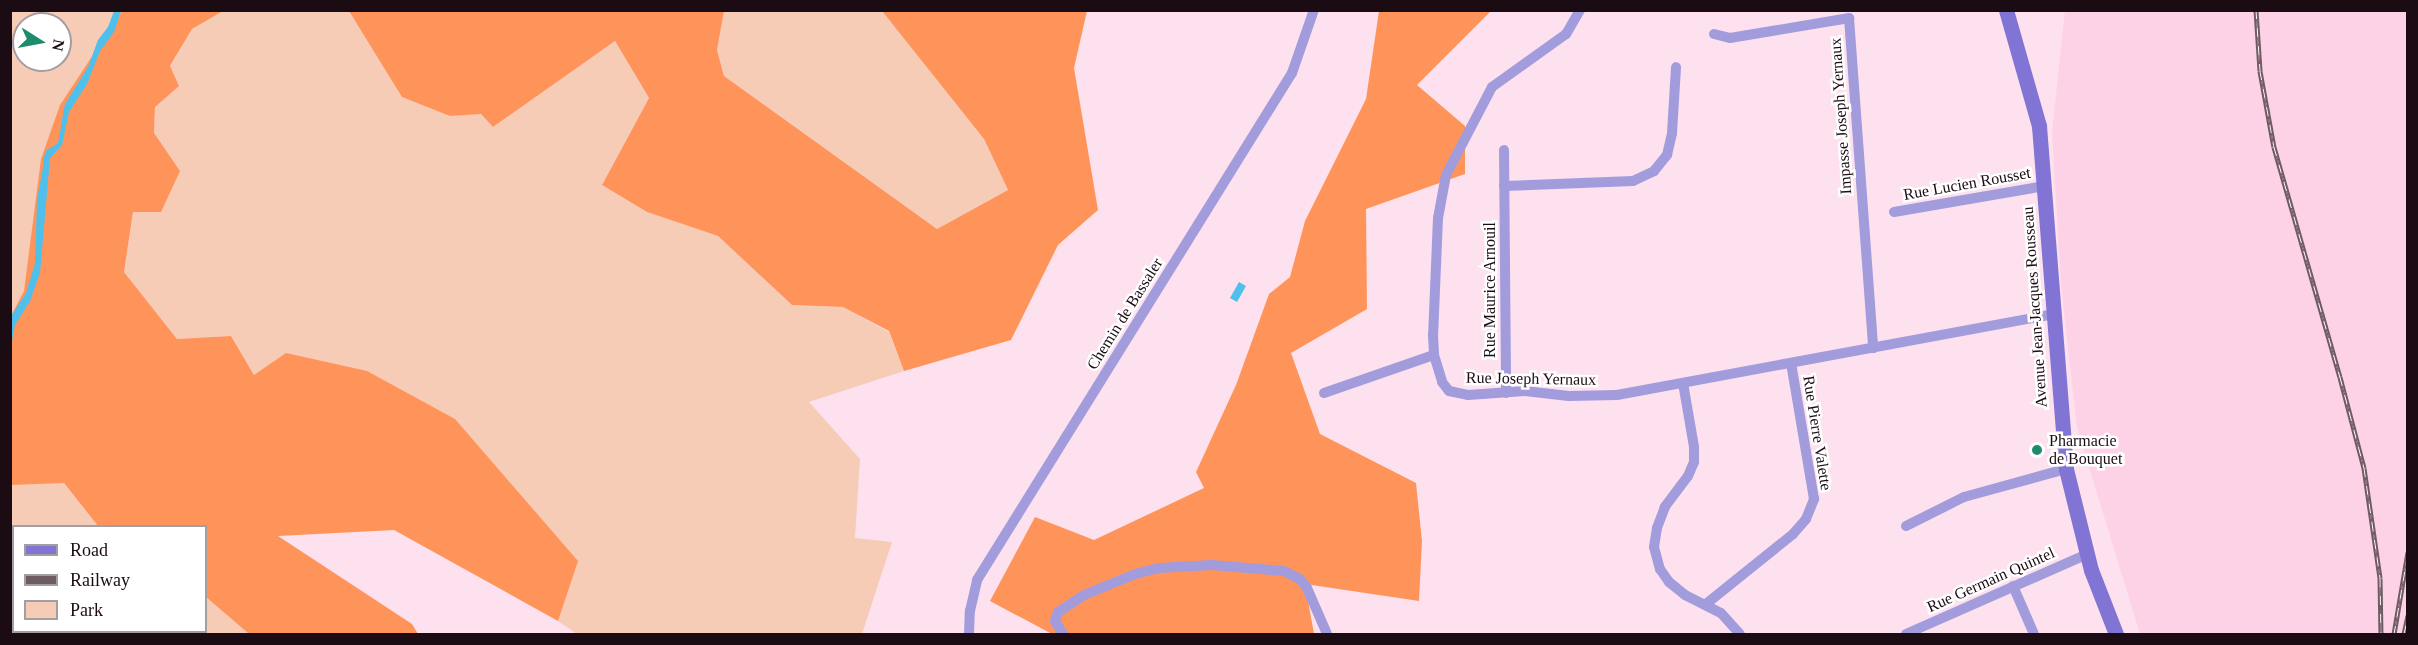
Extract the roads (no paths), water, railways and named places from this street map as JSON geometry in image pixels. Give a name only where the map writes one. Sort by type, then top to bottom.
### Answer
[{"type":"main road","name":"Avenue Jean-Jacques Rousseau","points":[[2006,10],[2040,126],[2066,469],[2087,554],[2116,634]]},
{"type":"street","name":"Chemin de Bassaler","points":[[969,634],[970,611],[978,580],[1292,73],[1314,10]]},
{"type":"street","name":"Rue Joseph Yernaux","points":[[1580,10],[1566,34],[1492,87],[1446,175],[1438,218],[1434,355],[1442,382],[1449,392],[1468,395],[1525,391],[1569,396],[1617,395],[2053,314]]},
{"type":"street","name":"Impasse Joseph Yernaux","points":[[1714,33],[1730,38],[1849,18],[1873,348]]},
{"type":"street","points":[[1504,186],[1633,181],[1654,171],[1666,155],[1672,133],[1676,67]]},
{"type":"street","name":"Rue Maurice Arnouil","points":[[1504,150],[1506,393]]},
{"type":"street","name":"Rue Lucien Rousset","points":[[1894,212],[2045,186]]},
{"type":"street","points":[[1324,393],[1434,355]]},
{"type":"street","name":"Rue Pierre Valette","points":[[1706,604],[1793,534],[1806,519],[1814,499],[1791,363]]},
{"type":"street","points":[[1683,383],[1694,447],[1694,462],[1688,476],[1665,507],[1657,528],[1654,548],[1660,569],[1669,582],[1685,595],[1720,613],[1740,634]]},
{"type":"street","points":[[1906,526],[1964,497],[2066,469]]},
{"type":"street","name":"Rue Germain Quintel","points":[[1906,634],[2087,554]]},
{"type":"street","points":[[1063,634],[1055,621],[1058,612],[1084,595],[1143,572],[1212,565],[1284,571],[1300,579],[1307,588],[1328,634]]},
{"type":"street","points":[[2013,586],[2034,634]]},
{"type":"water","points":[[114,11],[121,11],[114,32],[100,51],[87,84],[69,112],[62,145],[50,158],[40,273],[30,301],[15,325],[11,346],[11,316],[26,293],[35,263],[37,200],[45,156],[58,144],[65,104],[88,67],[98,40],[108,27]]},
{"type":"water","points":[[1239,282],[1246,286],[1237,302],[1230,298]]},
{"type":"waterway","points":[[62,127],[65,107]]},
{"type":"waterway","points":[[46,167],[44,160],[47,151],[58,144],[62,133]]},
{"type":"railway","points":[[2256,10],[2260,71],[2274,147],[2364,468],[2380,578],[2381,634]]},
{"type":"railway","points":[[2394,634],[2408,552]]},
{"type":"railway","points":[[2404,634],[2408,615]]},
{"type":"place","name":"Pharmacie de Bouquet","points":[[2037,450]]}]
